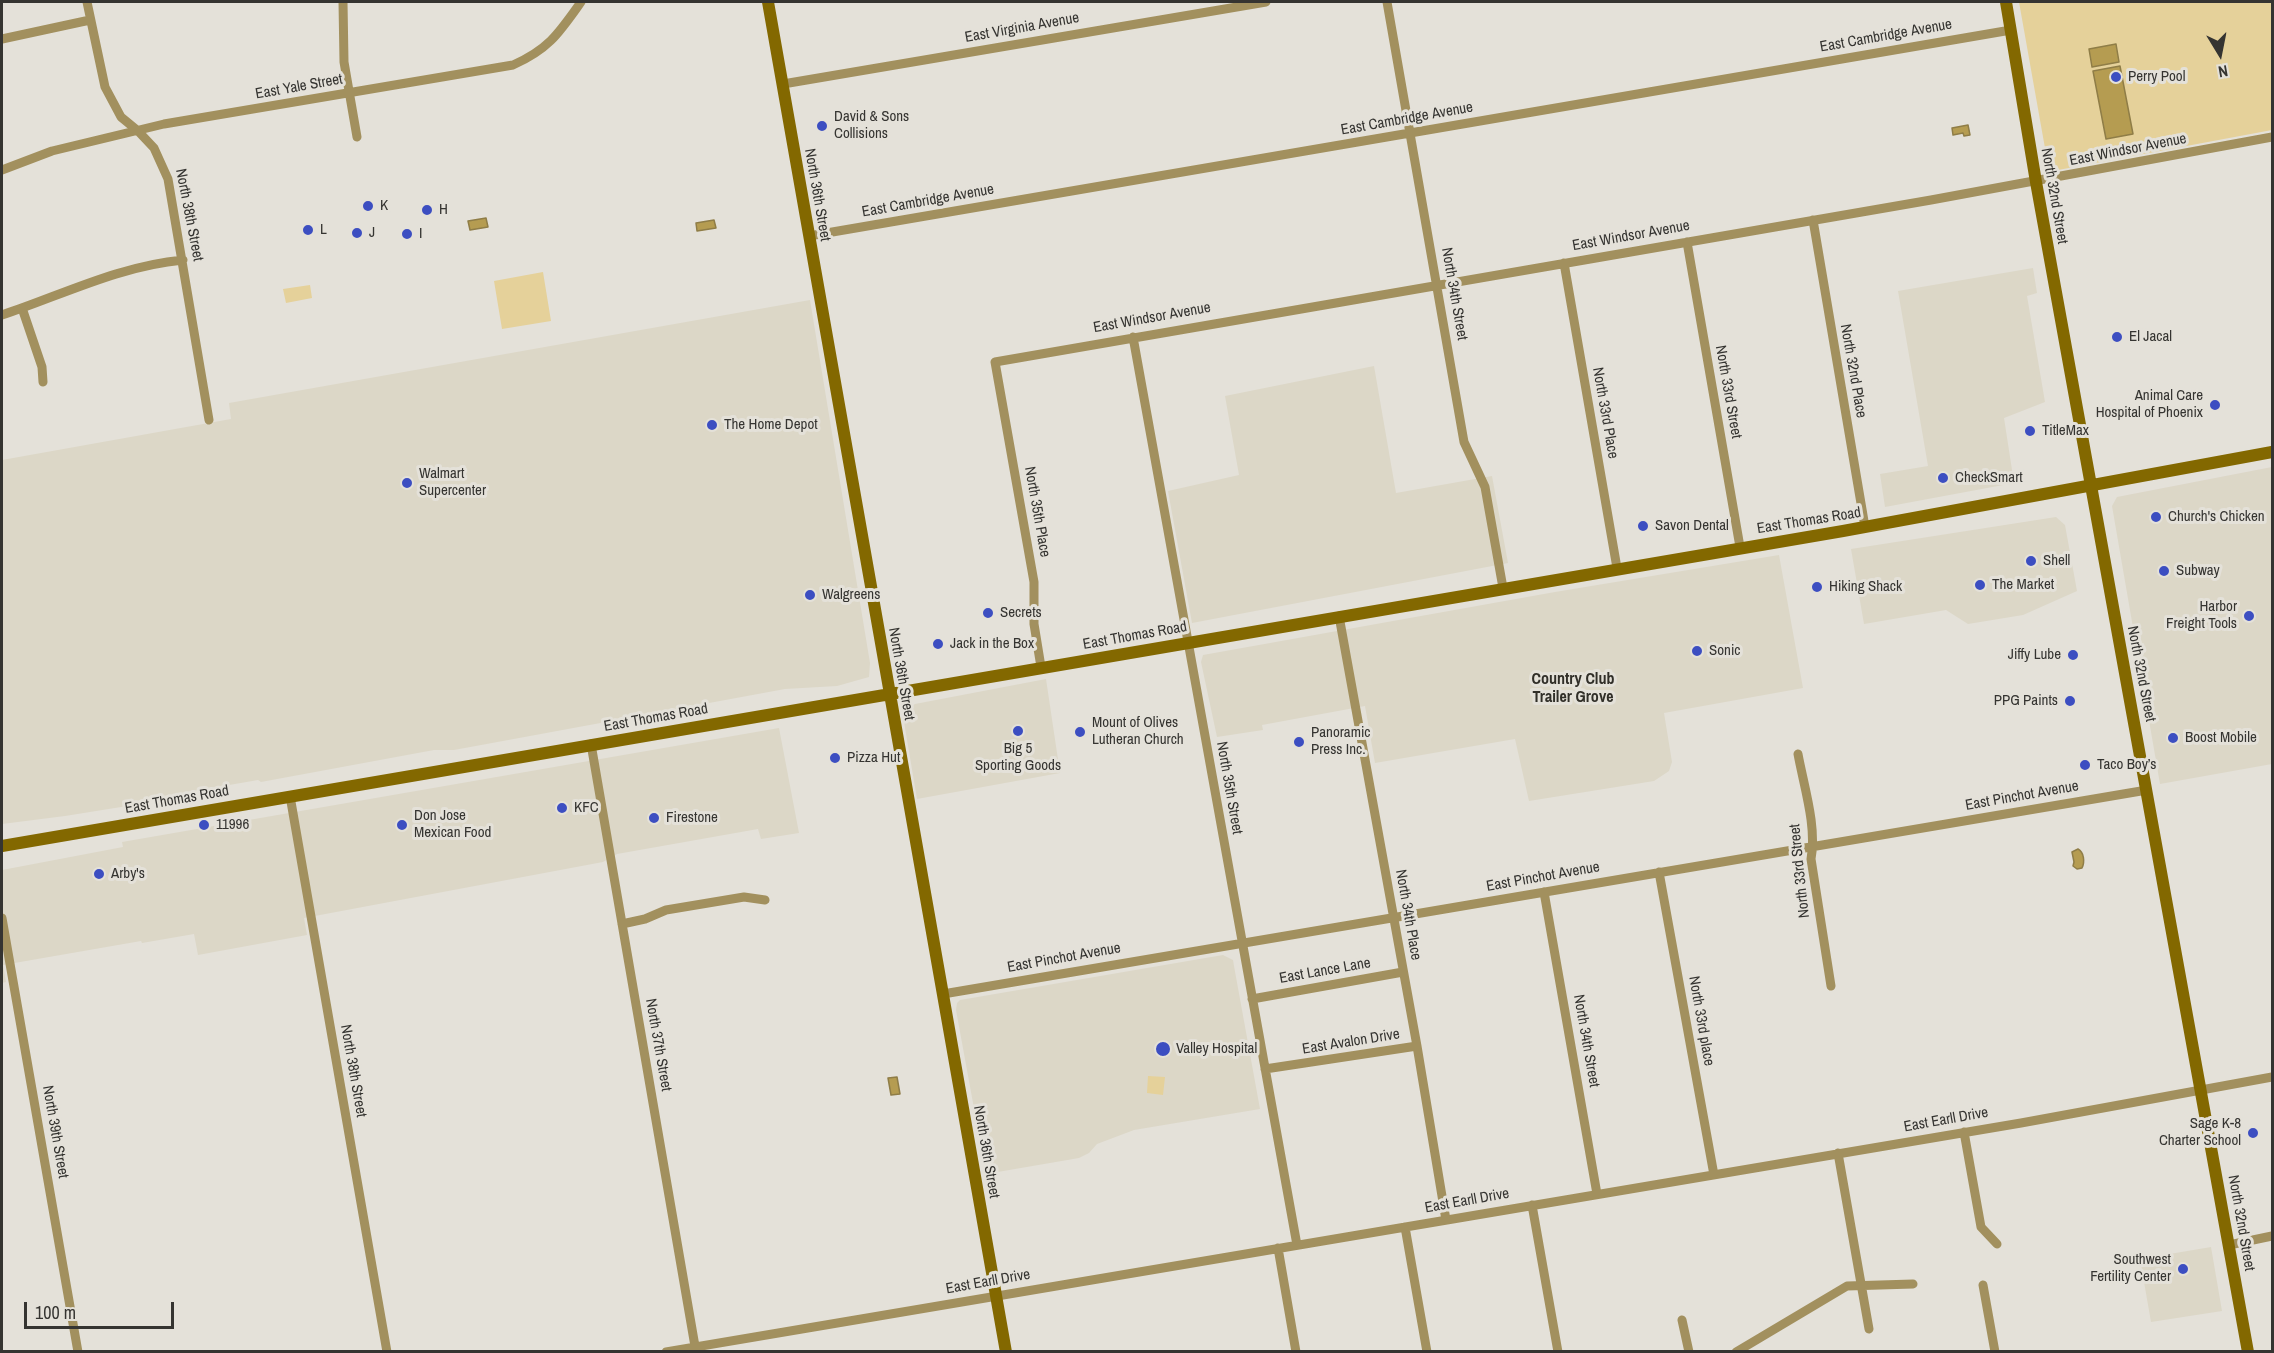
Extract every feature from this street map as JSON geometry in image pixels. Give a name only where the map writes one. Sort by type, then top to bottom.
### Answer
[{"type":"main road","name":"North 36th Street","points":[[768,2],[1006,1352]]},
{"type":"main road","name":"North 32nd Street","points":[[2006,2],[2036,182],[2248,1352]]},
{"type":"main road","name":"East Thomas Road","points":[[2,846],[1865,527],[2092,487],[2272,452]]},
{"type":"street","name":"North 38th Street","points":[[87,2],[105,87],[121,117],[138,130],[154,148],[168,179],[209,420]]},
{"type":"street","points":[[343,2],[344,62],[357,137]]},
{"type":"street","name":"East Yale Street","points":[[2,170],[52,151],[164,124],[513,65],[541,51],[554,39],[581,2]]},
{"type":"street","name":"East Virginia Avenue","points":[[783,84],[1266,2]]},
{"type":"street","name":"North 34th Street","points":[[1387,2],[1464,442],[1485,487],[1503,588]]},
{"type":"street","points":[[2,39],[90,20]]},
{"type":"street","name":"East Cambridge Avenue","points":[[809,236],[2011,30]]},
{"type":"street","name":"East Windsor Avenue","points":[[995,362],[2036,182],[2272,137]]},
{"type":"street","name":"North 32nd Place","points":[[1813,220],[1865,527]]},
{"type":"street","name":"North 33rd Street","points":[[1687,242],[1740,547]]},
{"type":"street","points":[[2,315],[122,271],[159,262],[183,260]]},
{"type":"street","name":"North 33rd Place","points":[[1564,263],[1617,568]]},
{"type":"street","points":[[22,308],[42,368],[43,382]]},
{"type":"street","name":"North 35th Street","points":[[1133,337],[1297,1245]]},
{"type":"street","name":"North 35th Place","points":[[995,362],[1034,582],[1034,624],[1041,667]]},
{"type":"street","name":"North 34th Place","points":[[1339,616],[1446,1220]]},
{"type":"street","name":"North 37th Street","points":[[591,744],[695,1349]]},
{"type":"street","name":"North 33rd Street","points":[[1798,754],[1814,846],[1811,859],[1832,986]]},
{"type":"street","name":"East Pinchot Avenue","points":[[943,994],[2147,790]]},
{"type":"street","name":"North 38th Street","points":[[290,796],[387,1352]]},
{"type":"street","name":"North 33rd place","points":[[1659,872],[1714,1174]]},
{"type":"street","name":"North 34th Street","points":[[1544,892],[1597,1194]]},
{"type":"street","points":[[622,924],[645,919],[666,909],[744,897],[765,900]]},
{"type":"street","name":"North 39th Street","points":[[2,918],[78,1352]]},
{"type":"street","name":"East Lance Lane","points":[[1252,999],[1403,972]]},
{"type":"street","name":"East Avalon Drive","points":[[1265,1072],[1285,1065],[1289,1067],[1417,1046]]},
{"type":"street","name":"East Earll Drive","points":[[666,1352],[695,1349],[1838,1154],[2272,1077]]},
{"type":"street","points":[[1964,1132],[1981,1227],[1997,1244]]},
{"type":"street","points":[[1838,1154],[1869,1329]]},
{"type":"street","points":[[1532,1205],[1558,1352]]},
{"type":"street","points":[[1405,1227],[1427,1352]]},
{"type":"street","points":[[2229,1245],[2272,1236]]},
{"type":"street","points":[[1278,1248],[1296,1352]]},
{"type":"street","points":[[1736,1352],[1847,1286],[1913,1284]]},
{"type":"street","points":[[1983,1285],[1995,1352]]},
{"type":"street","points":[[1682,1320],[1689,1352]]},
{"type":"shaded area","points":[[2019,2],[2272,2],[2272,130],[2058,170],[2052,169],[2048,165]]},
{"type":"shaded area","points":[[2116,44],[2119,62],[2092,67],[2089,49]]},
{"type":"shaded area","points":[[2120,66],[2133,134],[2106,139],[2093,71]]},
{"type":"shaded area","points":[[1968,125],[1970,135],[1964,136],[1963,133],[1953,135],[1952,128]]},
{"type":"shaded area","points":[[486,218],[488,227],[470,230],[468,221]]},
{"type":"shaded area","points":[[714,220],[716,228],[697,231],[696,223]]},
{"type":"shaded area","points":[[2033,268],[2037,293],[2027,296],[2045,402],[2004,418],[2014,483],[1885,507],[1880,474],[1928,466],[1898,291]]},
{"type":"shaded area","points":[[543,272],[551,321],[502,329],[494,281]]},
{"type":"shaded area","points":[[310,285],[312,298],[286,303],[283,289]]},
{"type":"shaded area","points":[[810,300],[870,663],[869,677],[837,686],[785,689],[454,750],[434,750],[261,782],[258,780],[160,797],[146,803],[2,824],[2,460],[231,419],[229,403]]},
{"type":"shaded area","points":[[1374,366],[1396,493],[1492,476],[1508,563],[1192,623],[1168,491],[1239,475],[1225,396]]},
{"type":"shaded area","points":[[2272,467],[2272,764],[2160,784],[2112,506],[2117,497]]},
{"type":"shaded area","points":[[2056,517],[2065,525],[2077,591],[2023,615],[1968,624],[1946,610],[1864,624],[1851,549]]},
{"type":"shaded area","points":[[1779,555],[1803,688],[1664,713],[1672,762],[1669,771],[1654,781],[1529,801],[1515,739],[1375,763],[1365,706],[1262,725],[1263,730],[1217,737],[1201,662],[1203,655],[1555,592]]},
{"type":"shaded area","points":[[1046,679],[1060,773],[917,799],[904,722],[910,707],[915,704]]},
{"type":"shaded area","points":[[779,728],[799,833],[761,839],[758,829],[617,854],[603,862],[304,918],[307,935],[198,955],[194,934],[3,965],[6,982],[2,983],[2,870],[123,847],[122,842]]},
{"type":"shaded area","points":[[2078,849],[2082,852],[2084,860],[2082,868],[2077,869],[2073,866],[2072,852]]},
{"type":"shaded area","points":[[1223,955],[1233,960],[1260,1109],[1134,1130],[1097,1144],[1089,1153],[1079,1158],[986,1174],[956,1010],[960,1000]]},
{"type":"shaded area","points":[[1148,1076],[1165,1077],[1163,1095],[1147,1093]]},
{"type":"shaded area","points":[[897,1077],[900,1094],[891,1095],[888,1078]]},
{"type":"shaded area","points":[[2211,1247],[2222,1311],[2151,1322],[2140,1259]]},
{"type":"place","name":"Perry Pool","points":[[2116,77]]},
{"type":"place","name":"David & Sons Collisions","points":[[822,126]]},
{"type":"place","name":"K","points":[[368,206]]},
{"type":"place","name":"H","points":[[427,210]]},
{"type":"place","name":"L","points":[[308,230]]},
{"type":"place","name":"J","points":[[357,233]]},
{"type":"place","name":"I","points":[[407,234]]},
{"type":"place","name":"El Jacal","points":[[2117,337]]},
{"type":"place","name":"Animal Care Hospital of Phoenix","points":[[2215,405]]},
{"type":"place","name":"The Home Depot","points":[[712,425]]},
{"type":"place","name":"TitleMax","points":[[2030,431]]},
{"type":"place","name":"CheckSmart","points":[[1943,478]]},
{"type":"place","name":"Walmart Supercenter","points":[[407,483]]},
{"type":"place","name":"Church's Chicken","points":[[2156,517]]},
{"type":"place","name":"Savon Dental","points":[[1643,526]]},
{"type":"place","name":"Shell","points":[[2031,561]]},
{"type":"place","name":"Subway","points":[[2164,571]]},
{"type":"place","name":"The Market","points":[[1980,585]]},
{"type":"place","name":"Hiking Shack","points":[[1817,587]]},
{"type":"place","name":"Walgreens","points":[[810,595]]},
{"type":"place","name":"Secrets","points":[[988,613]]},
{"type":"place","name":"Harbor Freight Tools","points":[[2249,616]]},
{"type":"place","name":"Jack in the Box","points":[[938,644]]},
{"type":"place","name":"Sonic","points":[[1697,651]]},
{"type":"place","name":"Jiffy Lube","points":[[2073,655]]},
{"type":"place","name":"PPG Paints","points":[[2070,701]]},
{"type":"place","name":"Big 5 Sporting Goods","points":[[1018,731]]},
{"type":"place","name":"Mount of Olives Lutheran Church","points":[[1080,732]]},
{"type":"place","name":"Boost Mobile","points":[[2173,738]]},
{"type":"place","name":"Panoramic Press Inc.","points":[[1299,742]]},
{"type":"place","name":"Pizza Hut","points":[[835,758]]},
{"type":"place","name":"Taco Boy’s","points":[[2085,765]]},
{"type":"place","name":"KFC","points":[[562,808]]},
{"type":"place","name":"Firestone","points":[[654,818]]},
{"type":"place","name":"11996","points":[[204,825]]},
{"type":"place","name":"Don Jose Mexican Food","points":[[402,825]]},
{"type":"place","name":"Arby's","points":[[99,874]]},
{"type":"place","name":"Valley Hospital","points":[[1163,1049]]},
{"type":"place","name":"Sage K-8 Charter School","points":[[2253,1133]]},
{"type":"place","name":"Southwest Fertility Center","points":[[2183,1269]]},
{"type":"district","name":"Country Club Trailer Grove","points":[[1573,689]]}]
